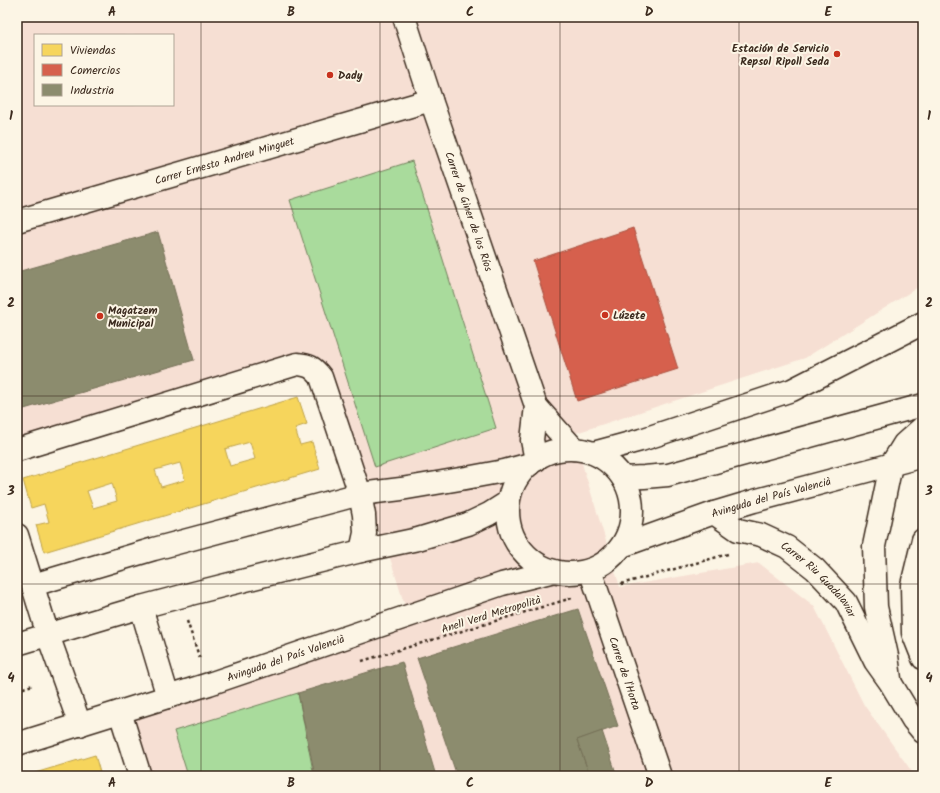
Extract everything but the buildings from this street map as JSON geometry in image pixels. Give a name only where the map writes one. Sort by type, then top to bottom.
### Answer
[{"type":"street","name":"Carrer de Giner de los Ríos","points":[[404,17],[536,406],[532,440],[533,462]]},
{"type":"street","name":"Carrer Ernesto Andreu Minguet","points":[[17,221],[431,100]]},
{"type":"street","points":[[33,585],[154,549],[360,494],[401,490],[504,471],[533,462],[554,451],[583,451],[641,440],[792,390],[923,323]]},
{"type":"street","points":[[17,450],[297,364],[306,364],[321,376],[360,494],[364,515],[364,533],[361,551]]},
{"type":"street","points":[[623,478],[668,475],[923,405]]},
{"type":"street","name":"Carrer de Giner de los Ríos","points":[[536,406],[583,451]]},
{"type":"street","name":"Carrer Riu Guadalaviar","points":[[890,682],[887,656],[876,607],[874,546],[891,465],[904,444],[923,427]]},
{"type":"street","points":[[533,462],[516,481],[508,502],[509,525],[518,546],[534,562],[554,571],[594,580],[608,560],[622,546],[629,529],[632,512],[630,494],[623,478],[610,463],[583,451]]},
{"type":"street","name":"Avinguda del País Valencià","points":[[622,546],[714,513],[754,501],[923,456]]},
{"type":"street","points":[[17,644],[194,593],[361,551],[418,539],[468,524],[489,514],[508,502]]},
{"type":"street","name":"Carrer Riu Guadalaviar","points":[[714,513],[738,530],[761,535],[787,547],[815,569],[846,602],[875,661],[890,682],[913,720],[923,732]]},
{"type":"street","points":[[17,535],[48,635],[80,725]]},
{"type":"street","points":[[923,540],[912,585],[913,633],[923,658]]},
{"type":"street","name":"Avinguda del País Valencià","points":[[17,744],[209,684],[502,584],[554,571]]},
{"type":"street","name":"Carrer de l'Horta","points":[[594,580],[660,776]]},
{"type":"street","points":[[142,607],[168,697]]},
{"type":"street","points":[[120,712],[140,776]]},
{"type":"path","name":"Anell Verd Metropolità","points":[[360,662],[594,580],[729,554]]},
{"type":"path","points":[[187,619],[200,659]]},
{"type":"path","points":[[17,690],[33,685]]},
{"type":"shaded area","points":[[17,17],[923,17],[923,284],[805,358],[573,434],[620,587],[759,563],[814,606],[864,705],[915,776],[140,776],[120,712],[408,616],[389,555],[360,493],[314,369],[17,450]]},
{"type":"green space","points":[[412,161],[496,428],[375,467],[290,200]]},
{"type":"green space","points":[[298,693],[314,776],[188,776],[174,731]]},
{"type":"place","name":"Estación de Servicio Repsol Ripoll Seda","points":[[837,54]]},
{"type":"place","name":"Dady","points":[[330,75]]},
{"type":"place","name":"Lúzete","points":[[605,315]]},
{"type":"place","name":"Magatzem Municipal","points":[[100,316]]}]
